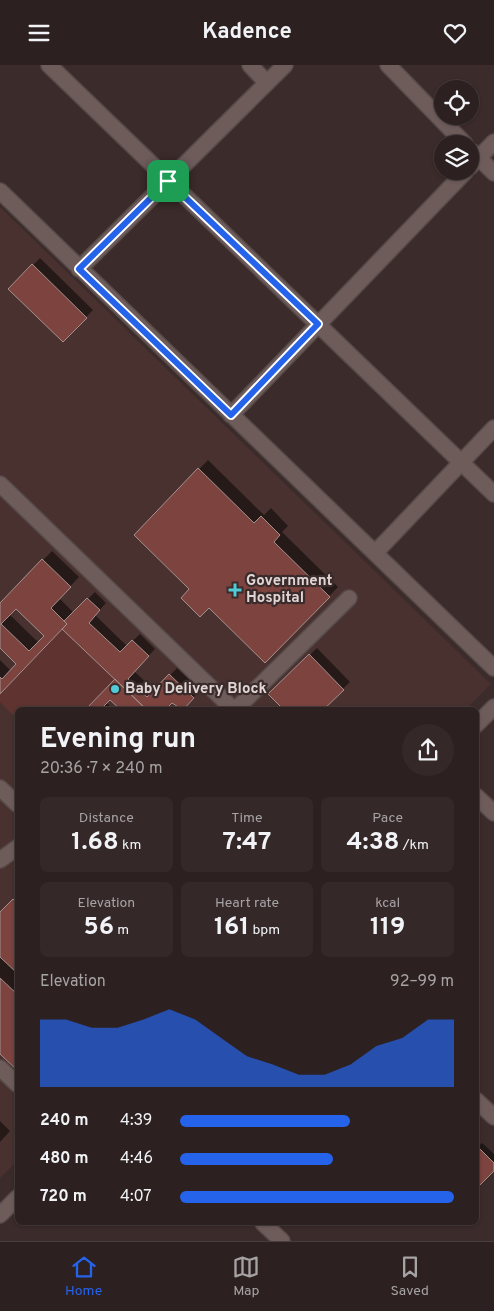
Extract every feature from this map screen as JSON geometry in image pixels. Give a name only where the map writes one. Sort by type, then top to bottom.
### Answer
[{"type":"street","points":[[49,65],[494,494]]},
{"type":"street","points":[[250,65],[267,83]]},
{"type":"street","points":[[79,269],[285,65]]},
{"type":"street","points":[[388,65],[456,135]]},
{"type":"street","points":[[479,153],[494,142]]},
{"type":"street","points":[[479,162],[494,173]]},
{"type":"street","points":[[231,415],[457,180]]},
{"type":"street","points":[[0,191],[494,668]]},
{"type":"street","points":[[375,553],[494,428]]},
{"type":"street","points":[[0,484],[231,707]]},
{"type":"street","points":[[237,707],[349,598]]},
{"type":"street","points":[[479,722],[494,707]]},
{"type":"street","points":[[0,788],[15,802]]},
{"type":"street","points":[[479,799],[494,813]]},
{"type":"street","points":[[0,859],[15,849]]},
{"type":"street","points":[[0,1068],[15,1082]]},
{"type":"street","points":[[479,1103],[494,1117]]},
{"type":"street","points":[[0,1215],[15,1200]]},
{"type":"street","points":[[266,1225],[282,1241]]},
{"type":"shaded area","points":[[0,207],[491,684],[468,707],[15,707],[15,1163],[0,1178]]},
{"type":"shaded area","points":[[62,629],[115,679],[88,707],[15,707],[15,717],[0,702],[0,694]]},
{"type":"building","points":[[32,264],[87,318],[63,342],[8,289]]},
{"type":"building","points":[[198,468],[254,523],[261,516],[280,535],[274,542],[330,597],[265,663],[209,608],[200,617],[181,598],[189,589],[134,535]]},
{"type":"building","points":[[42,559],[71,587],[51,608],[67,624],[0,694],[0,677],[2,679],[16,664],[0,648],[0,603]],"holes":[[[16,609],[44,636],[29,651],[1,624]]]},
{"type":"building","points":[[87,598],[100,610],[89,623],[120,652],[132,640],[149,656],[128,679],[147,697],[169,674],[194,698],[186,707],[178,707],[172,703],[168,707],[144,707],[62,629],[67,624],[64,621]]},
{"type":"building","points":[[309,654],[344,690],[326,707],[281,707],[268,694]]},
{"type":"building","name":"Baby Delivery Block","points":[[115,679],[144,707],[118,707],[110,700],[103,707],[88,707]]},
{"type":"building","points":[[13,899],[15,901],[15,971],[0,957],[0,912]]},
{"type":"building","points":[[0,978],[15,992],[15,1068],[0,1054]]},
{"type":"building","points":[[479,1148],[494,1163],[494,1171],[479,1186]]},
{"type":"place","name":"Government Hospital","points":[[235,590]]},
{"type":"place","name":"Baby Delivery Block","points":[[115,689]]},
{"type":"route","points":[[168,181],[318,324],[231,415],[79,269],[168,181]]}]
